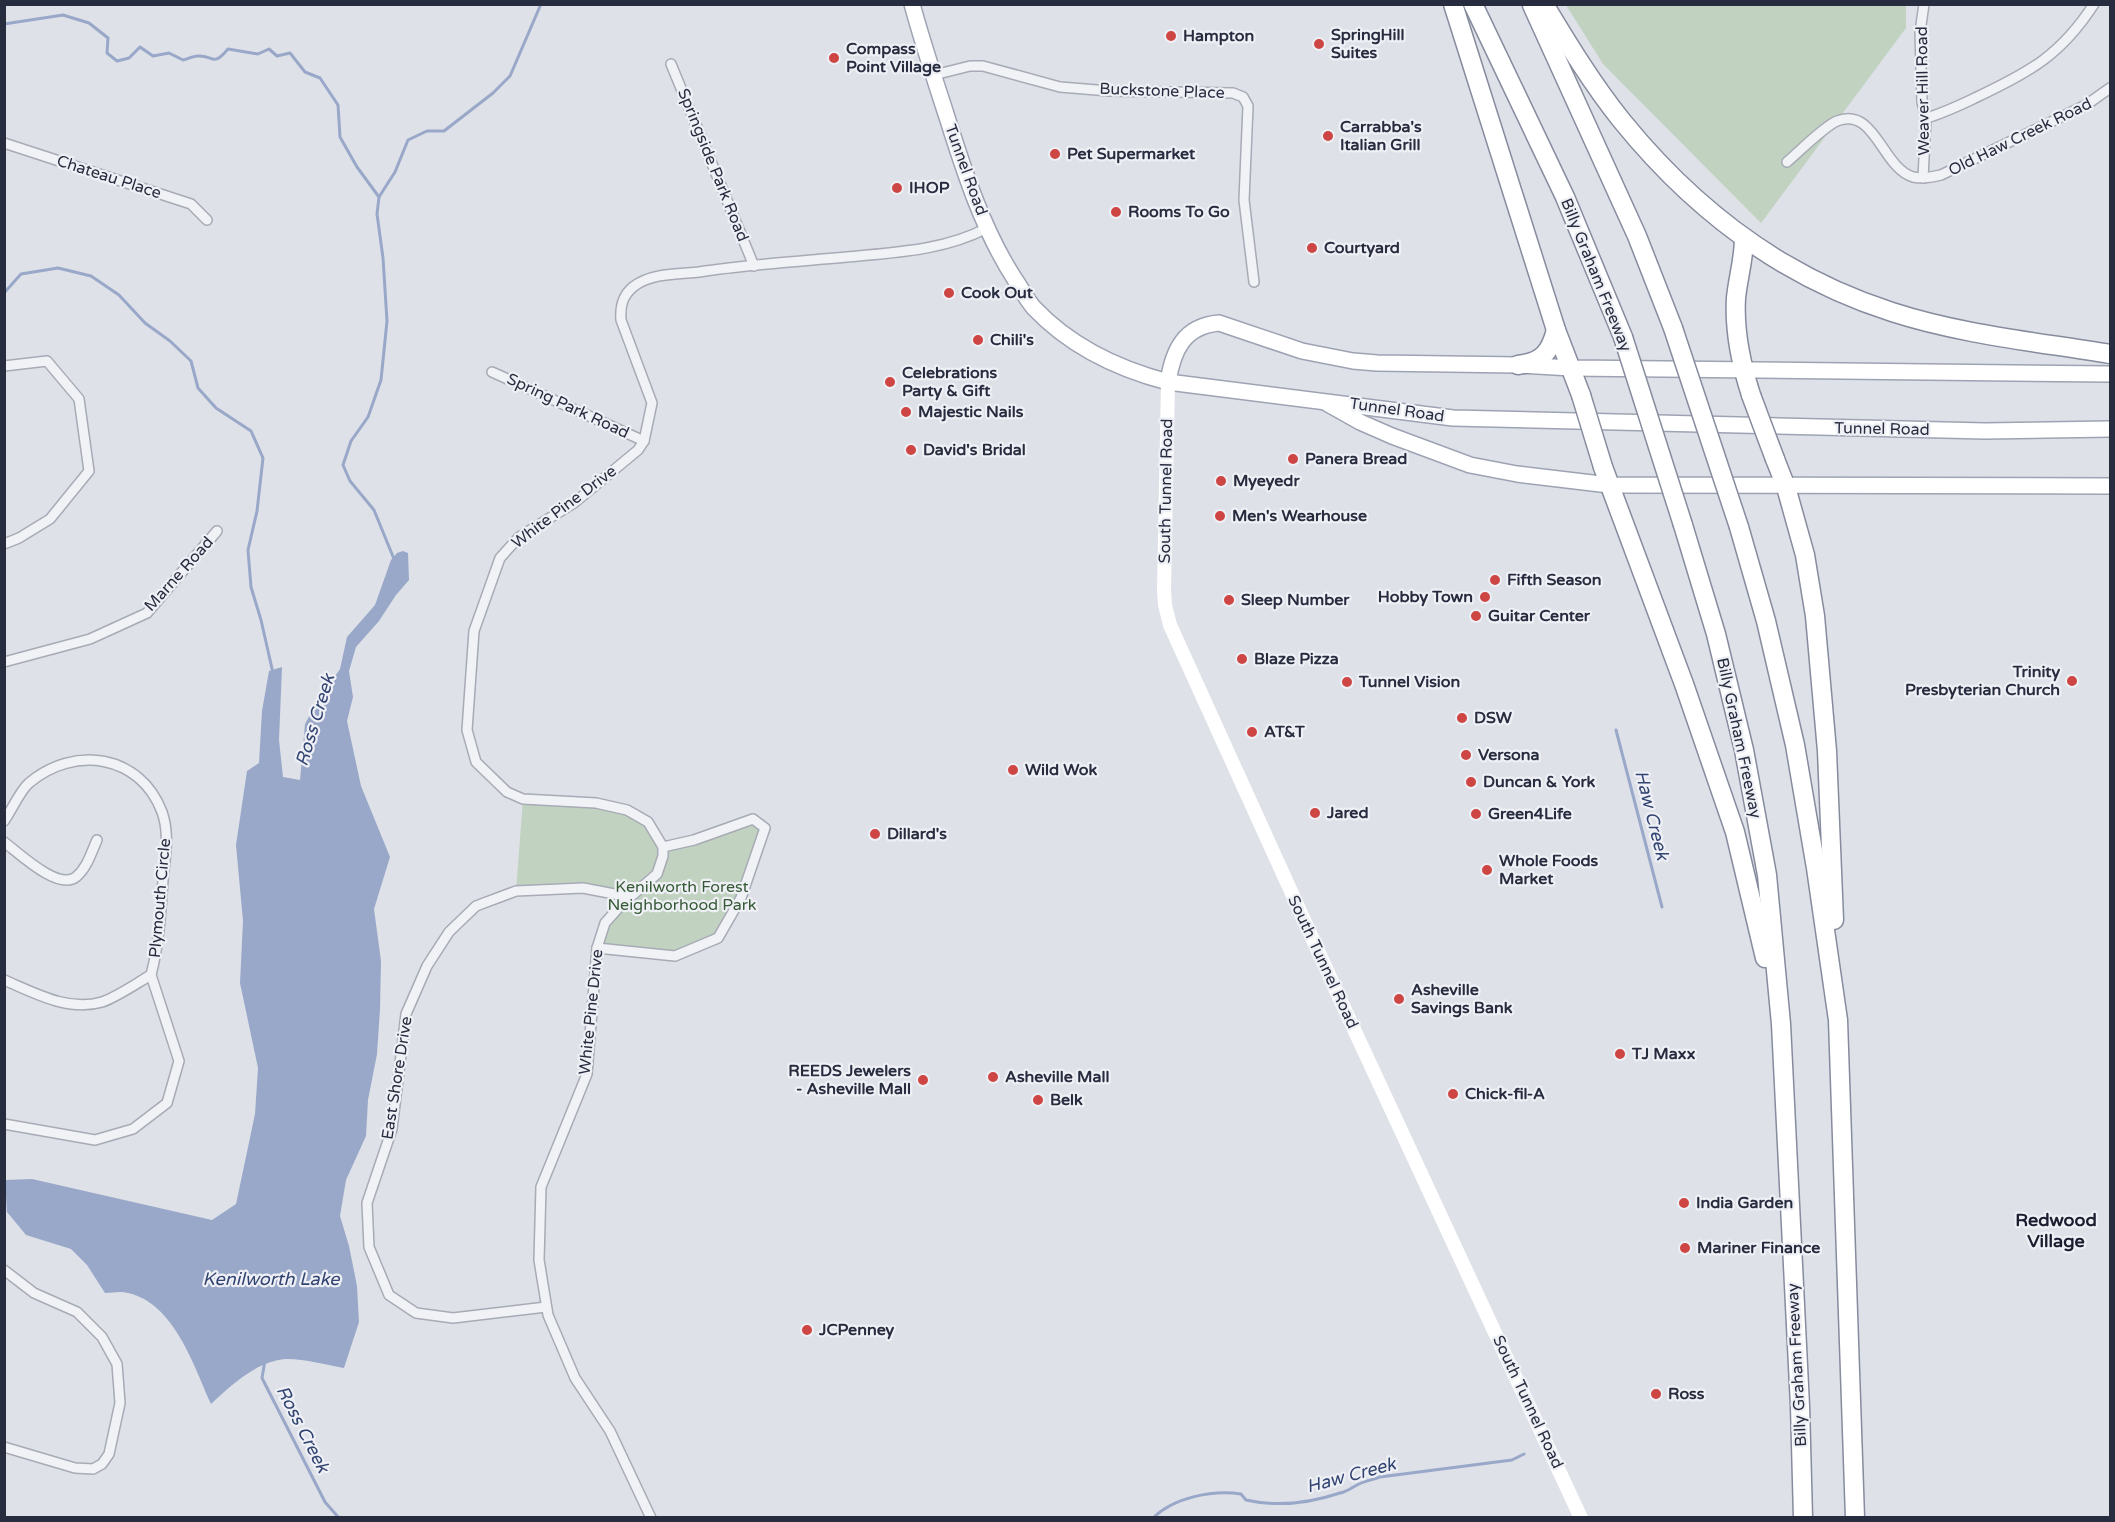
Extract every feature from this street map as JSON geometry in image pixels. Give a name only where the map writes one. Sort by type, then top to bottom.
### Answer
[{"type":"highway","points":[[1453,4],[1556,330],[1581,395],[1609,485],[1684,684],[1736,832],[1781,1024]]},
{"type":"highway","name":"Billy Graham Freeway","points":[[1473,4],[1565,197],[1623,337],[1716,634],[1744,750],[1767,875],[1781,1024],[1803,1518]]},
{"type":"highway","points":[[1532,4],[1628,216],[1673,327],[1739,527],[1766,621],[1795,745],[1838,1020]]},
{"type":"highway","points":[[1544,4],[1594,83],[1636,138],[1680,185],[1744,238],[1807,278],[1851,298],[1935,324],[2110,354]]},
{"type":"highway","points":[[1744,238],[1744,256],[1736,307],[1736,324],[1743,370],[1786,487],[1805,555],[1815,616],[1827,751],[1855,1518]]},
{"type":"highway","points":[[1518,365],[1531,363],[1541,358],[1552,345],[1556,330]]},
{"type":"main road","name":"Tunnel Road","points":[[912,4],[960,158],[1001,258],[1032,305],[1062,333],[1120,367],[1168,382],[1453,418],[1973,431],[2110,429]]},
{"type":"main road","points":[[1168,382],[1176,352],[1186,335],[1208,324],[1220,323],[1302,351],[1377,363],[1571,368],[2110,374]]},
{"type":"main road","name":"South Tunnel Road","points":[[1168,382],[1164,590],[1170,625],[1339,997],[1581,1518]]},
{"type":"main road","points":[[1320,400],[1392,436],[1470,465],[1517,474],[1609,485],[1786,487],[1871,485],[2045,488],[2110,486]]},
{"type":"street","name":"Weaver Hill Road","points":[[1923,178],[1926,117],[1922,102],[1920,32],[1924,4]]},
{"type":"street","points":[[1926,117],[1940,114],[2039,65],[2077,28],[2094,4]]},
{"type":"street","name":"Springside Park Road","points":[[671,64],[754,266]]},
{"type":"street","name":"Buckstone Place","points":[[934,75],[970,66],[983,66],[1060,87],[1109,91],[1233,93],[1243,98],[1248,106],[1244,200],[1254,282]]},
{"type":"street","name":"Old Haw Creek Road","points":[[1923,178],[1953,171],[2086,105],[2110,88]]},
{"type":"street","points":[[1787,162],[1837,121],[1849,119],[1865,125],[1881,144],[1892,164],[1913,177],[1923,178]]},
{"type":"street","name":"Chateau Place","points":[[4,143],[191,204],[207,220]]},
{"type":"street","points":[[644,441],[652,403],[621,320],[620,308],[625,295],[634,286],[651,278],[936,247],[967,238],[987,228]]},
{"type":"street","points":[[4,366],[47,361],[79,399],[89,471],[50,519],[4,544]]},
{"type":"street","name":"Spring Park Road","points":[[492,372],[644,441]]},
{"type":"street","name":"White Pine Drive","points":[[644,441],[638,450],[574,502],[519,537],[500,558],[474,631],[467,730],[476,762],[507,792],[523,799],[596,803],[627,810],[648,822],[663,847],[663,856],[657,874],[605,923],[597,948],[587,1074],[541,1187],[539,1260],[546,1307],[575,1378],[610,1431],[651,1518]]},
{"type":"street","name":"Marne Road","points":[[4,662],[90,639],[147,613],[217,531]]},
{"type":"street","name":"Plymouth Circle","points":[[4,821],[28,784],[51,769],[75,761],[94,760],[113,763],[129,769],[150,789],[162,813],[167,837],[159,945],[151,975]]},
{"type":"street","points":[[597,948],[675,956],[718,938],[741,897],[765,828],[753,819],[694,840],[663,847]]},
{"type":"street","points":[[4,842],[51,877],[63,880],[75,878],[87,862],[97,840]]},
{"type":"street","name":"East Shore Drive","points":[[546,1307],[453,1318],[416,1313],[389,1295],[369,1247],[367,1203],[392,1129],[406,1014],[427,966],[449,932],[476,906],[516,891],[583,888],[630,897]]},
{"type":"street","points":[[4,980],[49,999],[76,1004],[102,1002],[151,975],[179,1061],[167,1103],[133,1129],[95,1140],[4,1124]]},
{"type":"street","points":[[4,1270],[34,1293],[77,1312],[102,1337],[117,1364],[120,1402],[109,1454],[102,1464],[93,1469],[75,1468],[4,1447]]},
{"type":"green space","points":[[1566,5],[1906,5],[1906,28],[1761,223],[1603,64]]},
{"type":"green space","name":"Kenilworth Forest Neighborhood Park","points":[[523,799],[596,803],[648,822],[663,847],[753,819],[765,828],[741,897],[718,938],[675,956],[597,948],[605,923],[630,898],[583,888],[516,891]]},
{"type":"water","name":"Kenilworth Lake","points":[[403,551],[408,553],[409,580],[379,621],[356,647],[349,671],[353,697],[347,721],[361,786],[390,857],[374,909],[381,961],[380,1009],[377,1054],[368,1100],[366,1136],[346,1180],[340,1216],[357,1286],[359,1322],[344,1368],[301,1360],[276,1360],[246,1375],[211,1404],[189,1355],[170,1322],[144,1299],[128,1293],[105,1293],[87,1265],[71,1249],[26,1235],[7,1212],[5,1180],[32,1179],[212,1220],[236,1204],[255,1114],[258,1068],[240,983],[243,921],[236,845],[247,771],[259,763],[262,711],[269,671],[282,667],[279,740],[283,777],[300,780],[305,724],[318,700],[340,669],[347,637],[375,605],[391,560],[397,553]]},
{"type":"waterway","name":"Ross Creek","points":[[394,559],[374,510],[350,481],[343,465],[351,441],[368,417],[381,380],[387,321],[383,258],[377,214],[379,197],[395,172],[408,140],[427,131],[444,131],[493,93],[510,76],[541,4]]},
{"type":"waterway","points":[[4,24],[63,15],[89,23],[108,38],[107,53],[117,61],[129,58],[140,47],[153,56],[169,53],[183,60],[198,56],[216,59],[228,49],[258,54],[269,49],[277,56],[290,53],[305,72],[320,78],[338,105],[340,137],[357,167],[379,197]]},
{"type":"waterway","points":[[4,293],[21,274],[58,268],[91,276],[119,295],[145,323],[170,341],[191,361],[198,388],[216,408],[251,431],[263,458],[257,511],[248,550],[251,587],[273,673]]},
{"type":"waterway","name":"Haw Creek","points":[[1616,730],[1662,907]]},
{"type":"waterway","name":"Ross Creek","points":[[265,1360],[262,1378],[325,1502],[339,1518]]},
{"type":"waterway","name":"Haw Creek","points":[[1153,1518],[1183,1500],[1206,1494],[1241,1494],[1246,1500],[1270,1503],[1305,1501],[1342,1492],[1362,1482],[1380,1477],[1512,1460],[1524,1454]]},
{"type":"place","name":"Hampton","points":[[1171,36]]},
{"type":"place","name":"SpringHill Suites","points":[[1319,44]]},
{"type":"place","name":"Compass Point Village","points":[[834,58]]},
{"type":"place","name":"Carrabba's Italian Grill","points":[[1328,136]]},
{"type":"place","name":"Pet Supermarket","points":[[1055,154]]},
{"type":"place","name":"IHOP","points":[[897,188]]},
{"type":"place","name":"Rooms To Go","points":[[1116,212]]},
{"type":"place","name":"Courtyard","points":[[1312,248]]},
{"type":"place","name":"Cook Out","points":[[949,293]]},
{"type":"place","name":"Chili's","points":[[978,340]]},
{"type":"place","name":"Celebrations Party & Gift","points":[[890,382]]},
{"type":"place","name":"Majestic Nails","points":[[906,412]]},
{"type":"place","name":"David's Bridal","points":[[911,450]]},
{"type":"place","name":"Panera Bread","points":[[1293,459]]},
{"type":"place","name":"Myeyedr","points":[[1221,481]]},
{"type":"place","name":"Men's Wearhouse","points":[[1220,516]]},
{"type":"place","name":"Fifth Season","points":[[1495,580]]},
{"type":"place","name":"Hobby Town","points":[[1485,597]]},
{"type":"place","name":"Sleep Number","points":[[1229,600]]},
{"type":"place","name":"Guitar Center","points":[[1476,616]]},
{"type":"place","name":"Blaze Pizza","points":[[1242,659]]},
{"type":"place","name":"Trinity Presbyterian Church","points":[[2072,681]]},
{"type":"place","name":"Tunnel Vision","points":[[1347,682]]},
{"type":"place","name":"DSW","points":[[1462,718]]},
{"type":"place","name":"AT&T","points":[[1252,732]]},
{"type":"place","name":"Versona","points":[[1466,755]]},
{"type":"place","name":"Wild Wok","points":[[1013,770]]},
{"type":"place","name":"Duncan & York","points":[[1471,782]]},
{"type":"place","name":"Jared","points":[[1315,813]]},
{"type":"place","name":"Green4Life","points":[[1476,814]]},
{"type":"place","name":"Dillard's","points":[[875,834]]},
{"type":"place","name":"Whole Foods Market","points":[[1487,870]]},
{"type":"place","name":"Asheville Savings Bank","points":[[1399,999]]},
{"type":"place","name":"TJ Maxx","points":[[1620,1054]]},
{"type":"place","name":"Asheville Mall","points":[[993,1077]]},
{"type":"place","name":"REEDS Jewelers - Asheville Mall","points":[[923,1080]]},
{"type":"place","name":"Chick-fil-A","points":[[1453,1094]]},
{"type":"place","name":"Belk","points":[[1038,1100]]},
{"type":"place","name":"India Garden","points":[[1684,1203]]},
{"type":"place","name":"Mariner Finance","points":[[1685,1248]]},
{"type":"place","name":"JCPenney","points":[[807,1330]]},
{"type":"place","name":"Ross","points":[[1656,1394]]},
{"type":"district","name":"Redwood Village","points":[[2056,1230]]}]
